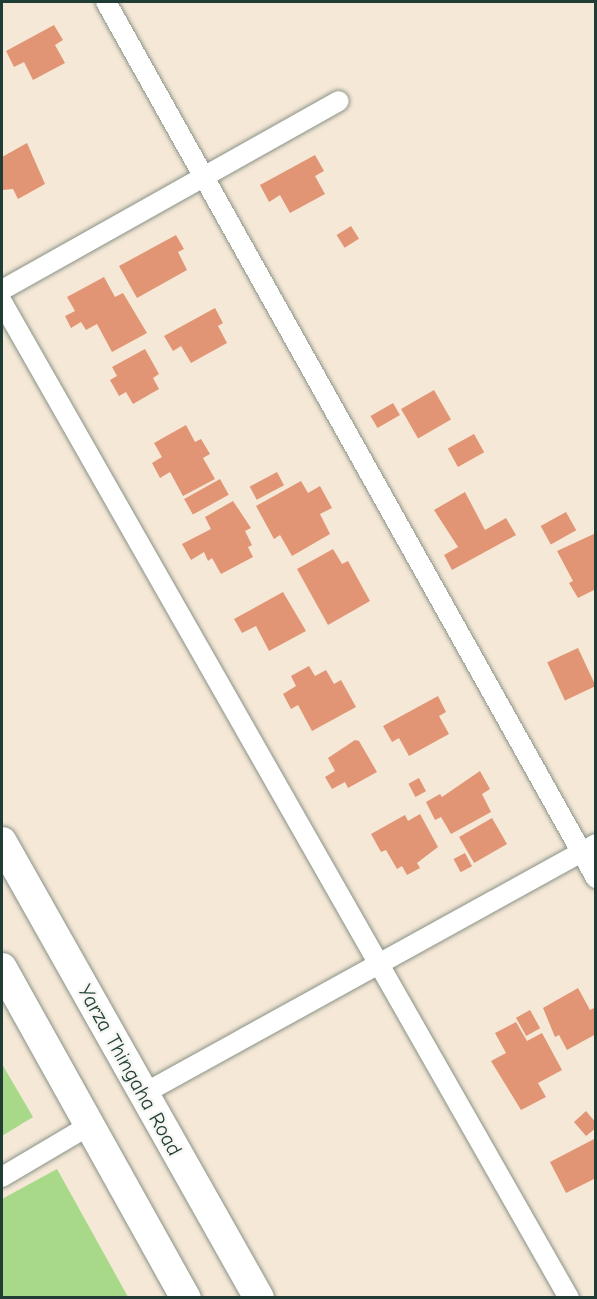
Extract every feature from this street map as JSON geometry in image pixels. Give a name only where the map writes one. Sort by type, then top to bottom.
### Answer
[{"type":"main road","name":"Yarza Thingaha Road","points":[[2,842],[259,1298]]},
{"type":"main road","points":[[2,968],[186,1298]]},
{"type":"street","points":[[106,2],[201,175],[588,848],[596,878]]},
{"type":"street","points":[[2,290],[201,175],[339,101]]},
{"type":"street","points":[[2,302],[377,965],[569,1298]]},
{"type":"street","points":[[143,1094],[588,848]]},
{"type":"street","points":[[2,1177],[90,1125]]},
{"type":"green space","points":[[2,1064],[33,1117],[2,1136]]},
{"type":"green space","points":[[57,1169],[128,1297],[2,1297],[2,1199]]},
{"type":"building","points":[[54,25],[63,40],[55,45],[65,63],[33,80],[24,62],[14,67],[6,51]]},
{"type":"building","points":[[27,143],[45,184],[18,199],[13,189],[2,190],[2,157]]},
{"type":"building","points":[[315,155],[324,171],[315,176],[325,194],[290,213],[280,195],[269,202],[260,185]]},
{"type":"building","points":[[351,226],[359,239],[345,248],[337,235]]},
{"type":"building","points":[[176,235],[184,249],[178,252],[187,270],[137,298],[119,266]]},
{"type":"building","points":[[104,277],[115,297],[123,293],[147,333],[112,352],[97,324],[86,330],[81,322],[71,328],[65,316],[75,311],[67,297]]},
{"type":"building","points":[[215,308],[223,323],[218,326],[227,343],[191,363],[181,346],[173,351],[164,336]]},
{"type":"building","points":[[145,349],[159,374],[153,378],[159,389],[133,404],[126,392],[119,396],[110,380],[117,376],[112,367]]},
{"type":"building","points":[[434,390],[451,419],[418,438],[401,409]]},
{"type":"building","points":[[393,403],[400,415],[377,428],[370,416]]},
{"type":"building","points":[[186,425],[195,442],[201,439],[210,454],[203,458],[215,479],[183,496],[170,472],[160,478],[152,463],[162,457],[154,443]]},
{"type":"building","points":[[474,434],[484,452],[458,467],[448,449]]},
{"type":"building","points":[[277,472],[284,485],[257,500],[250,487]]},
{"type":"building","points":[[220,479],[229,495],[193,515],[184,499]]},
{"type":"building","points":[[301,481],[308,493],[320,486],[332,508],[320,514],[330,534],[292,556],[280,535],[274,539],[256,506]]},
{"type":"building","points":[[465,492],[485,530],[506,518],[516,535],[452,570],[444,555],[458,547],[434,510]]},
{"type":"building","points":[[233,501],[251,528],[245,531],[252,545],[248,547],[253,557],[221,574],[212,558],[208,561],[204,552],[191,560],[182,544],[211,529],[205,517]]},
{"type":"building","points":[[566,512],[576,530],[551,544],[541,526]]},
{"type":"building","points":[[596,533],[596,589],[578,598],[569,583],[573,581],[557,551]]},
{"type":"building","points":[[333,549],[342,564],[348,561],[370,601],[328,625],[297,569]]},
{"type":"building","points":[[283,592],[306,631],[269,651],[256,626],[242,633],[234,619]]},
{"type":"building","points":[[578,648],[596,686],[565,700],[547,662]]},
{"type":"building","points":[[309,666],[315,676],[326,670],[334,684],[341,680],[356,707],[312,731],[298,705],[291,709],[283,694],[296,686],[291,676]]},
{"type":"building","points":[[438,696],[446,712],[439,716],[449,734],[409,756],[399,738],[392,742],[383,726]]},
{"type":"building","points":[[355,740],[359,741],[377,772],[348,788],[345,782],[332,789],[325,777],[335,771],[328,758]]},
{"type":"building","points":[[480,771],[490,789],[482,794],[491,812],[451,834],[441,817],[435,820],[426,802],[440,794],[442,797]]},
{"type":"building","points":[[419,778],[426,791],[415,797],[408,784]]},
{"type":"building","points":[[420,814],[438,847],[417,863],[420,868],[407,875],[402,866],[397,869],[386,850],[381,852],[371,834],[405,815],[408,821]]},
{"type":"building","points":[[492,818],[507,844],[474,863],[459,837]]},
{"type":"building","points":[[465,853],[472,866],[461,872],[454,859]]},
{"type":"building","points":[[578,988],[590,1010],[596,1007],[596,1034],[567,1050],[559,1035],[555,1037],[543,1008]]},
{"type":"building","points":[[530,1010],[540,1028],[526,1036],[516,1018]]},
{"type":"building","points":[[516,1022],[527,1041],[542,1033],[562,1070],[538,1083],[546,1097],[521,1110],[491,1061],[506,1053],[495,1033]]},
{"type":"building","points":[[586,1111],[596,1123],[596,1128],[586,1136],[574,1122]]},
{"type":"building","points":[[596,1138],[596,1178],[566,1193],[550,1162]]}]
